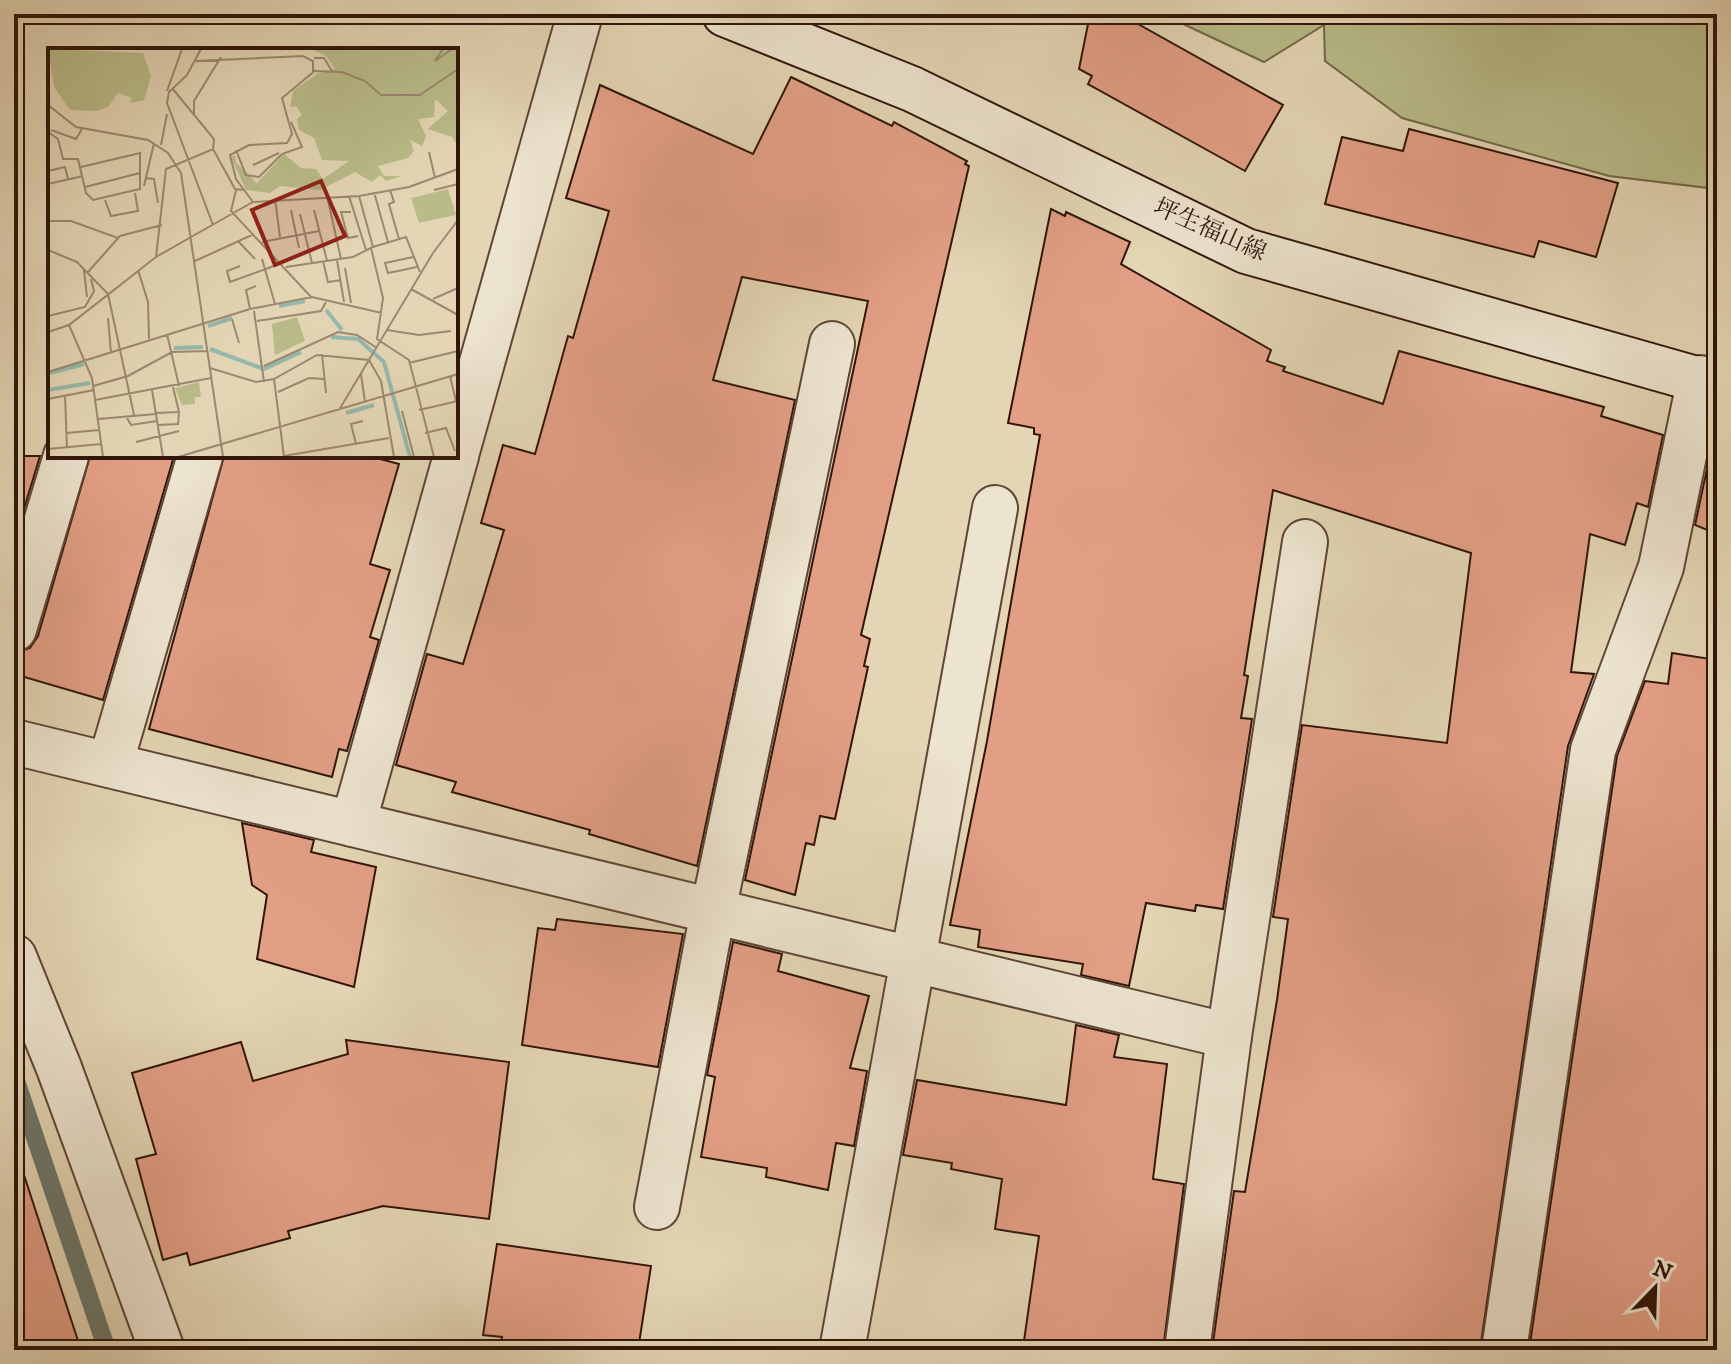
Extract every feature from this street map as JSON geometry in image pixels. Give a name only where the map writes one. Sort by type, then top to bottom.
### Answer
[{"type":"street","points":[[458,449],[580,14]]},
{"type":"street","name":"坪生福山線","points":[[725,14],[912,89],[1246,251],[1708,382]]},
{"type":"street","points":[[657,1207],[713,911],[832,344]]},
{"type":"street","points":[[1504,1350],[1593,750],[1661,567],[1708,382]]},
{"type":"street","points":[[14,629],[65,458]]},
{"type":"street","points":[[110,765],[199,458]]},
{"type":"street","points":[[353,824],[455,458]]},
{"type":"street","points":[[842,1350],[995,508]]},
{"type":"street","points":[[1187,1350],[1229,1036],[1305,542]]},
{"type":"street","points":[[14,742],[1229,1036]]},
{"type":"street","points":[[14,957],[59,1068],[162,1350]]},
{"type":"green space","points":[[1162,14],[1717,14],[1717,189],[1609,176],[1402,118],[1325,61],[1324,25],[1264,62]]},
{"type":"building","points":[[1090,14],[1120,14],[1283,105],[1245,171],[1088,84],[1092,76],[1079,69]]},
{"type":"building","points":[[791,77],[892,126],[894,122],[967,161],[965,164],[969,166],[861,635],[870,639],[864,666],[868,667],[835,819],[820,816],[814,845],[806,843],[795,895],[745,880],[868,301],[742,277],[713,380],[795,400],[697,866],[589,834],[590,830],[452,792],[456,782],[396,765],[427,654],[463,664],[504,530],[481,523],[503,445],[535,454],[568,336],[573,338],[609,211],[566,198],[600,85],[753,154]]},
{"type":"building","points":[[1409,129],[1618,183],[1596,257],[1539,241],[1534,257],[1325,204],[1342,137],[1403,151]]},
{"type":"building","points":[[1051,209],[1065,216],[1066,212],[1130,242],[1121,264],[1271,350],[1267,361],[1285,367],[1283,371],[1383,404],[1399,351],[1604,407],[1601,416],[1663,435],[1648,507],[1637,503],[1625,545],[1590,534],[1571,672],[1594,674],[1568,746],[1480,1350],[1212,1350],[1234,1191],[1245,1192],[1277,1000],[1288,919],[1273,917],[1302,725],[1447,743],[1471,553],[1273,490],[1244,675],[1248,676],[1241,718],[1252,719],[1223,909],[1196,905],[1195,911],[1146,903],[1129,986],[1081,975],[1083,964],[978,947],[980,930],[950,925],[987,741],[1040,435],[1034,434],[1034,428],[1008,423]]},
{"type":"building","points":[[1711,450],[1717,452],[1717,534],[1695,525]]},
{"type":"building","points":[[14,456],[40,456],[14,542]]},
{"type":"building","points":[[89,458],[173,458],[103,700],[14,674],[14,653],[30,648],[38,636]]},
{"type":"building","points":[[223,458],[376,458],[399,464],[370,564],[390,570],[370,637],[379,640],[347,751],[339,749],[332,777],[149,729]]},
{"type":"building","points":[[1672,653],[1717,660],[1717,1350],[1529,1350],[1617,756],[1645,681],[1668,684]]},
{"type":"building","points":[[242,823],[314,840],[311,852],[376,867],[354,987],[257,959],[267,895],[252,885]]},
{"type":"building","points":[[557,919],[683,934],[658,1067],[522,1045],[538,928],[555,930]]},
{"type":"building","points":[[733,942],[782,954],[778,971],[869,996],[850,1068],[867,1071],[854,1146],[836,1143],[828,1190],[766,1177],[767,1168],[701,1157],[715,1077],[707,1075]]},
{"type":"building","points":[[1076,1025],[1119,1035],[1114,1057],[1167,1064],[1153,1179],[1184,1184],[1163,1350],[1031,1350],[1032,1342],[1024,1341],[1039,1236],[995,1229],[1002,1179],[951,1169],[952,1163],[903,1155],[917,1080],[1066,1105]]},
{"type":"building","points":[[346,1040],[509,1062],[489,1219],[383,1206],[288,1231],[290,1238],[190,1265],[187,1253],[163,1260],[136,1159],[156,1154],[132,1073],[241,1042],[253,1081],[348,1054]]},
{"type":"building","points":[[24,1175],[81,1350],[23,1350],[14,1323],[14,1176]]},
{"type":"building","points":[[497,1244],[651,1266],[638,1350],[539,1350],[501,1344],[502,1337],[483,1335]]},
{"type":"waterway","points":[[14,1075],[107,1350]]}]
